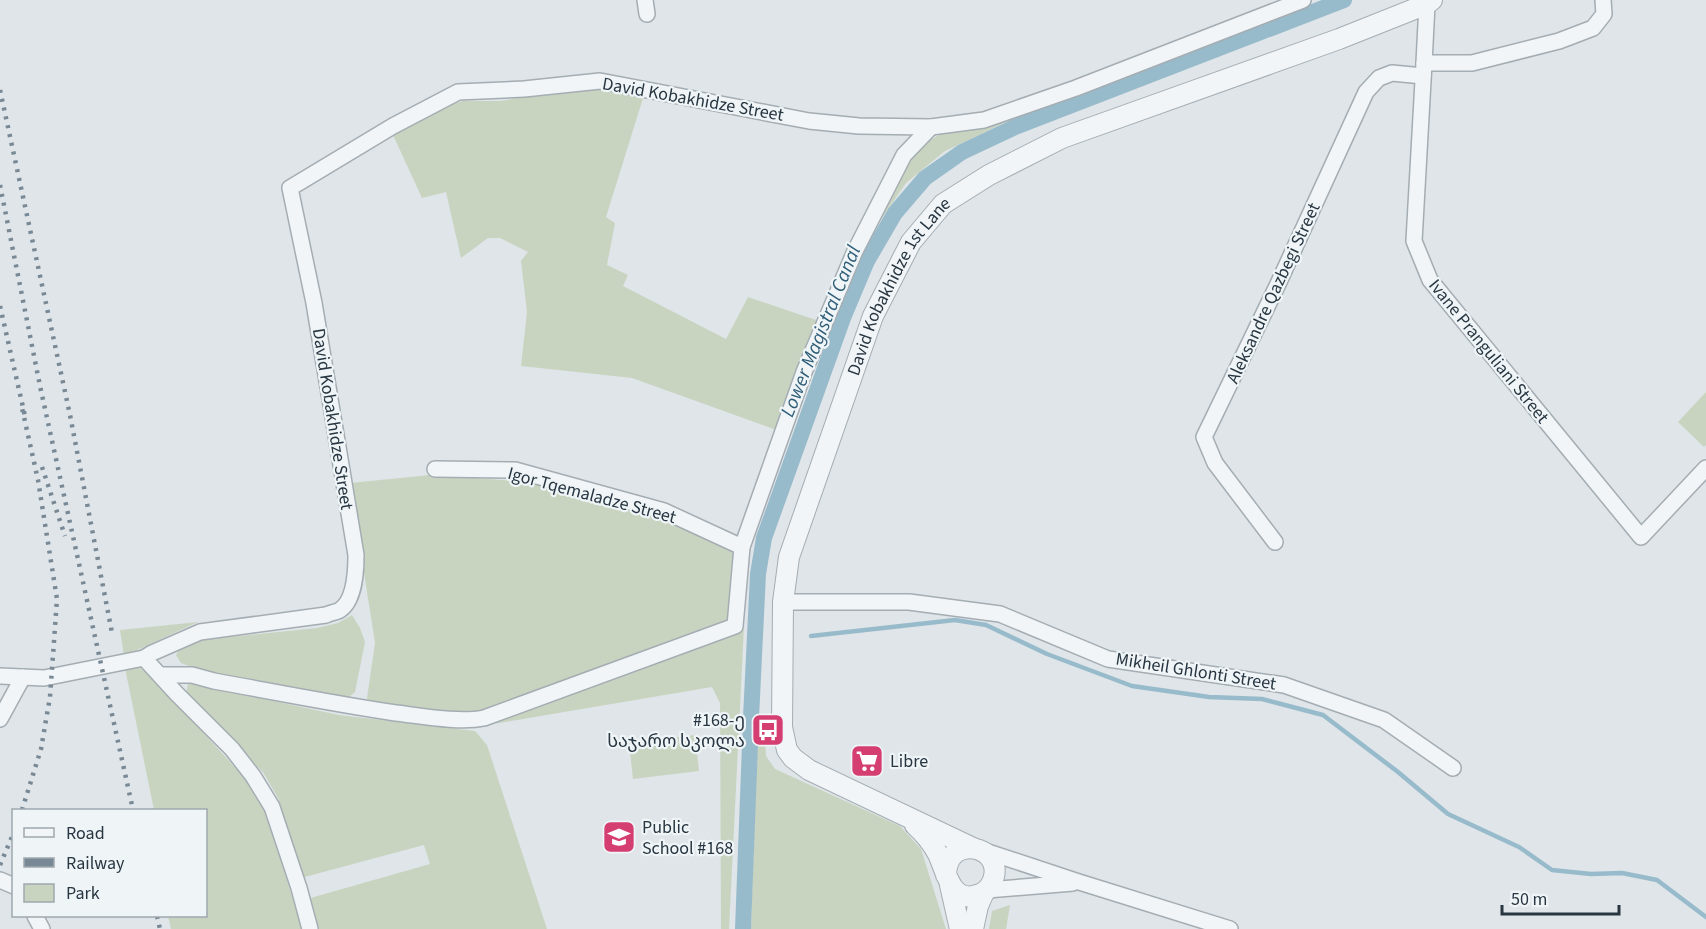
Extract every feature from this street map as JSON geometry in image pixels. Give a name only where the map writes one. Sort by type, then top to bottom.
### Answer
[{"type":"street","name":"David Kobakhidze Street","points":[[144,658],[200,632],[326,615],[341,609],[349,598],[356,576],[356,555],[314,303],[290,188],[393,126],[458,92],[524,89],[600,81],[809,121],[859,126],[931,127],[984,120],[1076,88],[1303,0]]},
{"type":"street","points":[[1424,70],[1473,63],[1559,41],[1593,28],[1604,14],[1603,0]]},
{"type":"street","name":"Ivane Pranguliani Street","points":[[1430,2],[1414,241],[1430,280],[1641,537],[1706,468]]},
{"type":"street","name":"David Kobakhidze 1st Lane","points":[[977,849],[816,774],[793,758],[787,750],[782,728],[783,602],[789,557],[873,316],[911,242],[943,204],[989,175],[1062,138],[1339,39],[1430,2]]},
{"type":"street","name":"Aleksandre Qazbegi Street","points":[[1275,542],[1215,463],[1204,437],[1278,284],[1366,92],[1379,78],[1392,73],[1424,70]]},
{"type":"street","points":[[160,675],[192,675],[359,708],[422,717],[475,720],[735,626],[742,548],[804,372],[855,251],[904,154],[931,127]]},
{"type":"street","name":"Igor Tqemaladze Street","points":[[435,469],[515,470],[664,511],[742,548]]},
{"type":"street","name":"Mikheil Ghlonti Street","points":[[783,602],[909,602],[1000,614],[1108,658],[1284,685],[1384,720],[1453,768]]},
{"type":"street","points":[[0,676],[44,678],[144,658],[232,749],[253,776],[272,807],[310,929]]},
{"type":"street","points":[[0,718],[23,677]]},
{"type":"street","name":"David Kobakhidze 1st Lane","points":[[906,817],[922,831],[937,853],[948,880],[960,929]]},
{"type":"street","points":[[1079,882],[986,891],[972,897],[954,890],[948,880],[949,861],[953,855],[966,848],[977,849],[1230,929]]},
{"type":"street","points":[[973,929],[978,906],[994,876],[992,861],[988,855],[977,849]]},
{"type":"green space","points":[[595,89],[644,95],[606,217],[615,223],[607,265],[628,275],[623,286],[726,339],[748,297],[819,321],[779,431],[632,378],[521,366],[527,312],[521,261],[528,252],[500,238],[488,238],[461,258],[446,192],[422,198],[393,135],[436,109],[463,101],[501,101],[552,91]]},
{"type":"green space","points":[[1019,116],[945,151],[906,183],[867,240],[904,168],[922,144],[939,135]]},
{"type":"green space","points":[[1706,392],[1706,445],[1704,447],[1678,422]]},
{"type":"green space","points":[[430,475],[532,482],[657,514],[728,547],[736,557],[734,620],[473,717],[372,706],[367,698],[375,643],[350,483]]},
{"type":"green space","points":[[352,615],[365,642],[355,692],[344,701],[203,671],[181,663],[176,655],[181,646],[191,641],[317,628],[338,623]]},
{"type":"green space","points":[[198,622],[124,656],[120,630]]},
{"type":"green space","points":[[744,626],[729,929],[721,929],[720,703],[712,687],[493,724],[692,648]]},
{"type":"green space","points":[[139,667],[157,682],[253,787],[265,808],[302,929],[171,929],[168,917],[207,917],[207,809],[154,809],[125,668]]},
{"type":"green space","points":[[188,683],[339,715],[475,731],[487,745],[547,929],[316,929],[307,899],[430,864],[424,845],[301,878],[278,798],[263,772],[186,694]]},
{"type":"green space","points":[[695,735],[699,771],[633,779],[629,743]]},
{"type":"green space","points":[[757,739],[765,740],[766,756],[775,769],[900,826],[921,849],[946,929],[751,929]]},
{"type":"green space","points":[[1010,905],[1006,929],[989,929],[992,911]]},
{"type":"waterway","name":"Lower Magistral Canal","points":[[743,929],[758,574],[764,538],[843,318],[867,261],[895,213],[925,178],[962,152],[1015,127],[1344,0]]},
{"type":"waterway","points":[[811,636],[955,620],[986,625],[1047,654],[1132,686],[1209,697],[1262,699],[1323,715],[1398,772],[1448,814],[1519,847],[1552,870],[1591,874],[1622,873],[1657,880],[1706,917]]},
{"type":"railway","points":[[0,90],[70,415],[112,633]]},
{"type":"railway","points":[[0,185],[40,386],[133,809]]},
{"type":"railway","points":[[0,306],[25,416]]},
{"type":"railway","points":[[22,408],[38,480],[57,599],[50,697],[41,749],[22,809]]},
{"type":"railway","points":[[42,467],[65,536]]},
{"type":"railway","points":[[0,865],[12,837]]},
{"type":"railway","points":[[157,917],[160,929]]},
{"type":"place","name":"#168-ე საჯარო სკოლა","points":[[768,730]]},
{"type":"place","name":"Libre","points":[[867,761]]},
{"type":"place","name":"Public School #168","points":[[619,837]]}]
